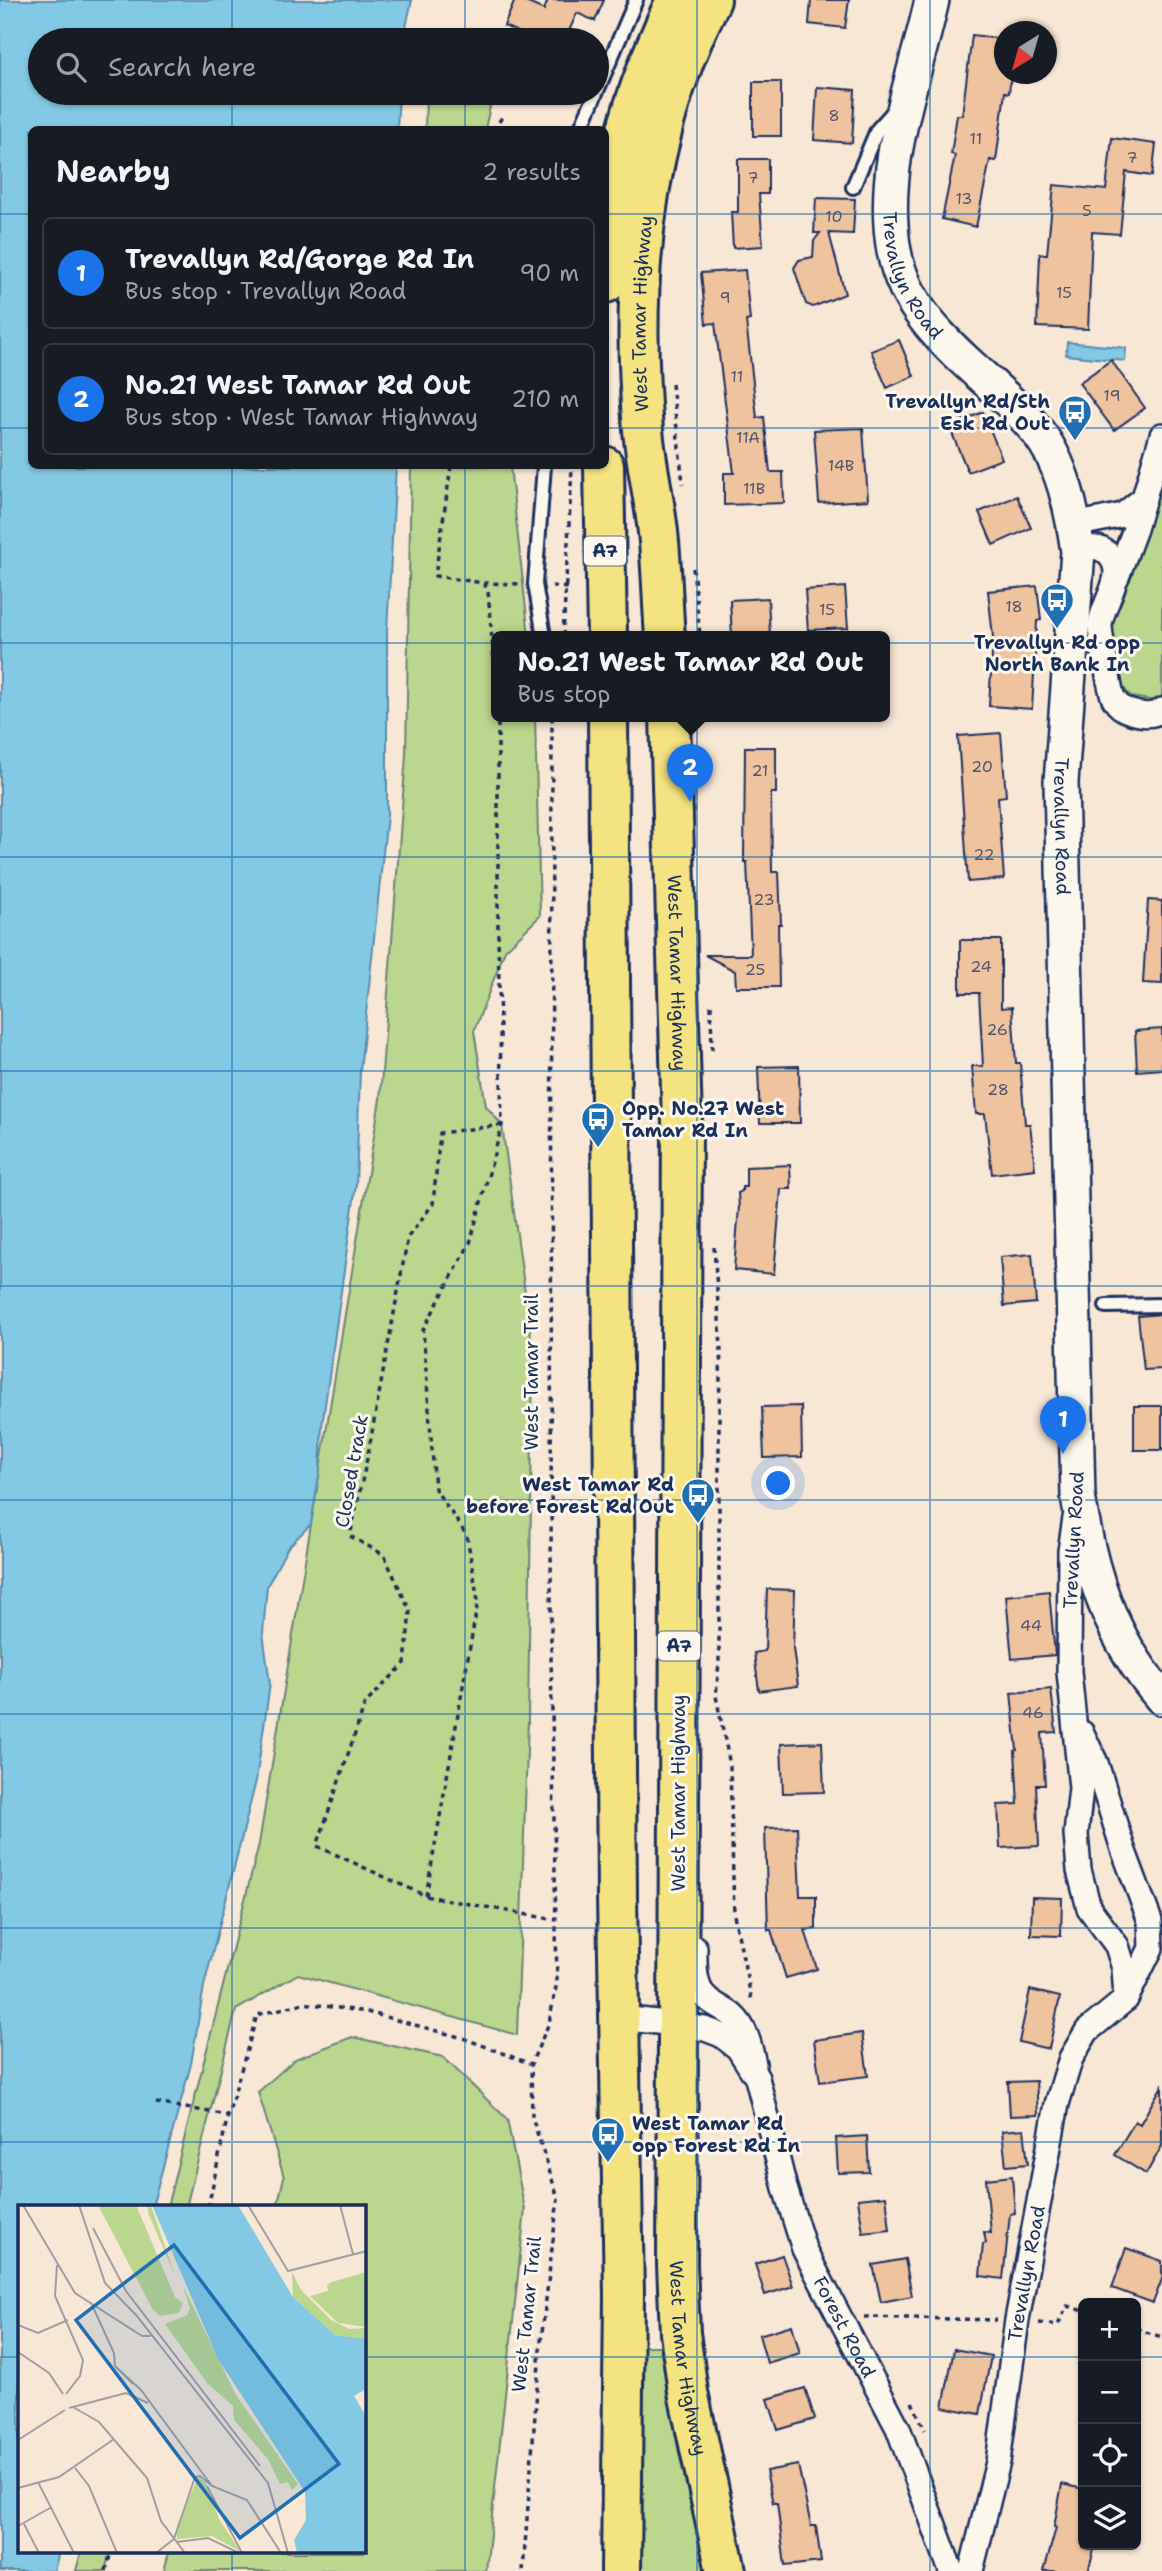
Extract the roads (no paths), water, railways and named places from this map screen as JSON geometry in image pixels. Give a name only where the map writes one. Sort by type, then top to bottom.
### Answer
[{"type":"highway","name":"West Tamar Highway","points":[[609,245],[613,195],[626,135],[652,57],[676,0]]},
{"type":"highway","name":"West Tamar Highway","points":[[665,631],[657,526],[643,430],[639,300],[641,251],[647,197],[677,79],[711,0]]},
{"type":"highway","name":"A7","points":[[604,469],[607,631]]},
{"type":"highway","points":[[608,722],[624,2296],[621,2571]]},
{"type":"highway","name":"West Tamar Highway","points":[[670,722],[682,1123],[677,2265],[680,2333],[688,2392],[726,2571]]},
{"type":"street","name":"Trevallyn Road","points":[[932,0],[907,97],[891,180],[894,249],[899,271],[919,313],[934,331],[1006,398],[1038,433],[1061,476],[1076,538],[1061,782],[1078,1496],[1070,1551],[1069,1672],[1076,1719],[1081,1788],[1076,1834],[1079,1870],[1089,1908],[1117,1946],[1124,1968],[1126,1999]]},
{"type":"street","points":[[1162,435],[1135,529],[1103,609],[1100,627],[1113,698],[1125,710],[1142,715],[1158,714],[1162,710]]},
{"type":"street","points":[[1117,577],[1113,558],[1104,550],[1089,547],[1076,538],[1123,515],[1144,498]]},
{"type":"street","points":[[1078,1496],[1091,1564],[1113,1625],[1137,1666],[1162,1698]]},
{"type":"street","name":"Trevallyn Road","points":[[971,2571],[998,2462],[1017,2320],[1057,2105],[1070,2058],[1087,2031],[1126,1999],[1151,1948],[1150,1921],[1123,1849],[1096,1763],[1076,1719]]},
{"type":"street","name":"Forest Road","points":[[678,1770],[693,1810],[696,1849],[696,1975],[702,1992],[733,2016],[748,2037],[785,2188],[804,2249],[898,2428],[951,2571]]},
{"type":"street","name":"Forest Road","points":[[620,2018],[676,2024],[721,2035],[738,2049],[757,2078]]},
{"type":"lane","points":[[609,62],[636,0]]},
{"type":"lane","points":[[853,187],[877,130],[907,97]]},
{"type":"lane","points":[[582,126],[591,105]]},
{"type":"lane","points":[[543,631],[535,584],[544,469]]},
{"type":"lane","points":[[1106,1306],[1162,1306]]},
{"type":"water","points":[[0,0],[412,0],[406,28],[28,28],[28,105],[398,105],[397,126],[28,126],[28,469],[396,469],[387,631],[387,815],[360,1071],[356,1185],[311,1524],[288,1547],[267,1586],[263,1633],[270,1684],[256,1781],[204,1986],[191,2064],[153,2205],[18,2205],[18,2554],[58,2554],[54,2571],[0,2571]]},
{"type":"water","points":[[1067,342],[1126,348],[1125,361],[1066,355]]},
{"type":"place","name":"Trevallyn Rd/Sth Esk Rd Out","points":[[1075,442]]},
{"type":"place","name":"Trevallyn Rd opp North Bank In","points":[[1057,630]]},
{"type":"place","name":"No.21 West Tamar Rd Out","points":[[690,802]]},
{"type":"place","name":"Opp. No.27 West Tamar Rd In","points":[[598,1149]]},
{"type":"place","name":"Trevallyn Rd/Gorge Rd In","points":[[1063,1454]]},
{"type":"place","name":"West Tamar Rd before Forest Rd Out","points":[[698,1525]]},
{"type":"place","name":"West Tamar Rd opp Forest Rd In","points":[[608,2164]]}]
